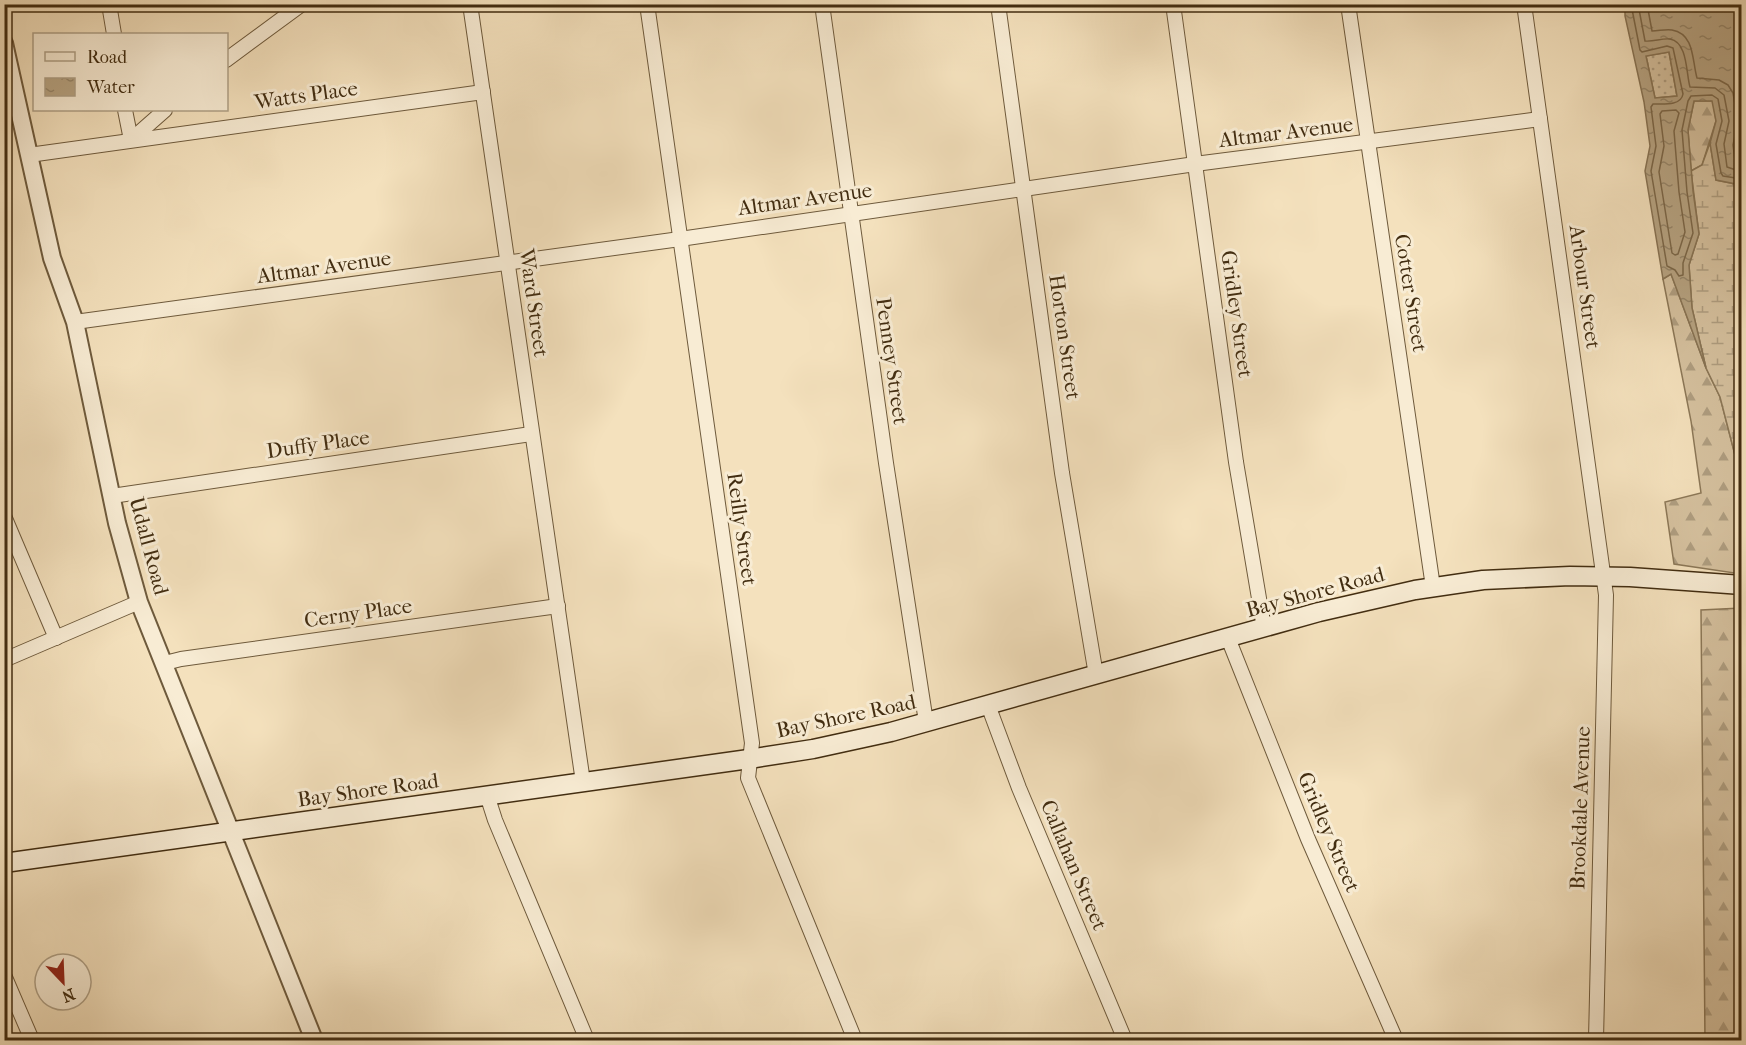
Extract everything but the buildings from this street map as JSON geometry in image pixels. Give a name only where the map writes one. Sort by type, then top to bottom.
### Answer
[{"type":"main road","name":"Bay Shore Road","points":[[4,863],[749,759],[852,741],[1357,602],[1433,587],[1518,578],[1604,576],[1742,585]]},
{"type":"main road","name":"Bay Shore Road","points":[[1686,583],[1742,596]]},
{"type":"street","points":[[110,4],[114,33]]},
{"type":"street","points":[[228,59],[302,4]]},
{"type":"street","name":"Ward Street","points":[[470,4],[583,782]]},
{"type":"street","name":"Reilly Street","points":[[647,4],[752,743],[749,759],[749,784],[855,1041]]},
{"type":"street","name":"Penney Street","points":[[822,4],[886,463],[926,722]]},
{"type":"street","name":"Horton Street","points":[[998,4],[1062,473],[1096,675]]},
{"type":"street","name":"Gridley Street","points":[[1173,4],[1238,473],[1264,628]]},
{"type":"street","name":"Cotter Street","points":[[1348,4],[1433,587]]},
{"type":"street","name":"Arbour Street","points":[[1524,4],[1604,576]]},
{"type":"street","name":"Udall Road","points":[[4,43],[10,95],[29,155],[52,258],[75,322],[117,523],[139,602],[314,1041]]},
{"type":"street","name":"Watts Place","points":[[29,155],[483,92]]},
{"type":"street","points":[[125,111],[131,140]]},
{"type":"street","points":[[131,140],[164,111]]},
{"type":"street","name":"Altmar Avenue","points":[[75,322],[680,239],[1195,164],[1540,119]]},
{"type":"street","name":"Duffy Place","points":[[112,496],[531,434]]},
{"type":"street","points":[[4,516],[56,638]]},
{"type":"street","name":"Brookdale Avenue","points":[[1595,1040],[1606,613],[1604,576]]},
{"type":"street","points":[[4,660],[139,602]]},
{"type":"street","name":"Cerny Place","points":[[165,663],[558,606]]},
{"type":"street","name":"Gridley Street","points":[[1228,638],[1308,839],[1396,1041]]},
{"type":"street","name":"Callahan Street","points":[[988,705],[1019,788],[1125,1041]]},
{"type":"street","points":[[487,795],[495,820],[587,1041]]},
{"type":"street","points":[[4,975],[32,1041]]},
{"type":"green space","points":[[1669,52],[1677,96],[1655,98],[1646,56]]},
{"type":"green space","points":[[1694,101],[1713,101],[1716,121],[1702,165],[1691,171],[1688,130]]},
{"type":"green space","points":[[1710,143],[1716,180],[1741,185],[1741,469],[1735,455],[1720,397],[1706,368],[1692,308],[1689,265],[1699,234],[1691,171],[1702,165]]},
{"type":"green space","points":[[1671,274],[1706,368],[1720,397],[1735,455],[1741,469],[1741,574],[1674,564],[1665,502],[1701,493],[1691,421],[1663,279]]},
{"type":"green space","points":[[1741,608],[1741,628],[1737,631],[1742,669],[1741,1040],[1705,1040],[1701,610]]},
{"type":"water","points":[[1625,5],[1741,5],[1741,185],[1716,180],[1710,143],[1716,121],[1712,101],[1694,101],[1688,130],[1699,234],[1689,265],[1692,308],[1706,368],[1671,274],[1663,279],[1645,171],[1650,146],[1644,102],[1625,16]],"holes":[[[1669,52],[1677,96],[1655,98],[1646,56]]]}]
